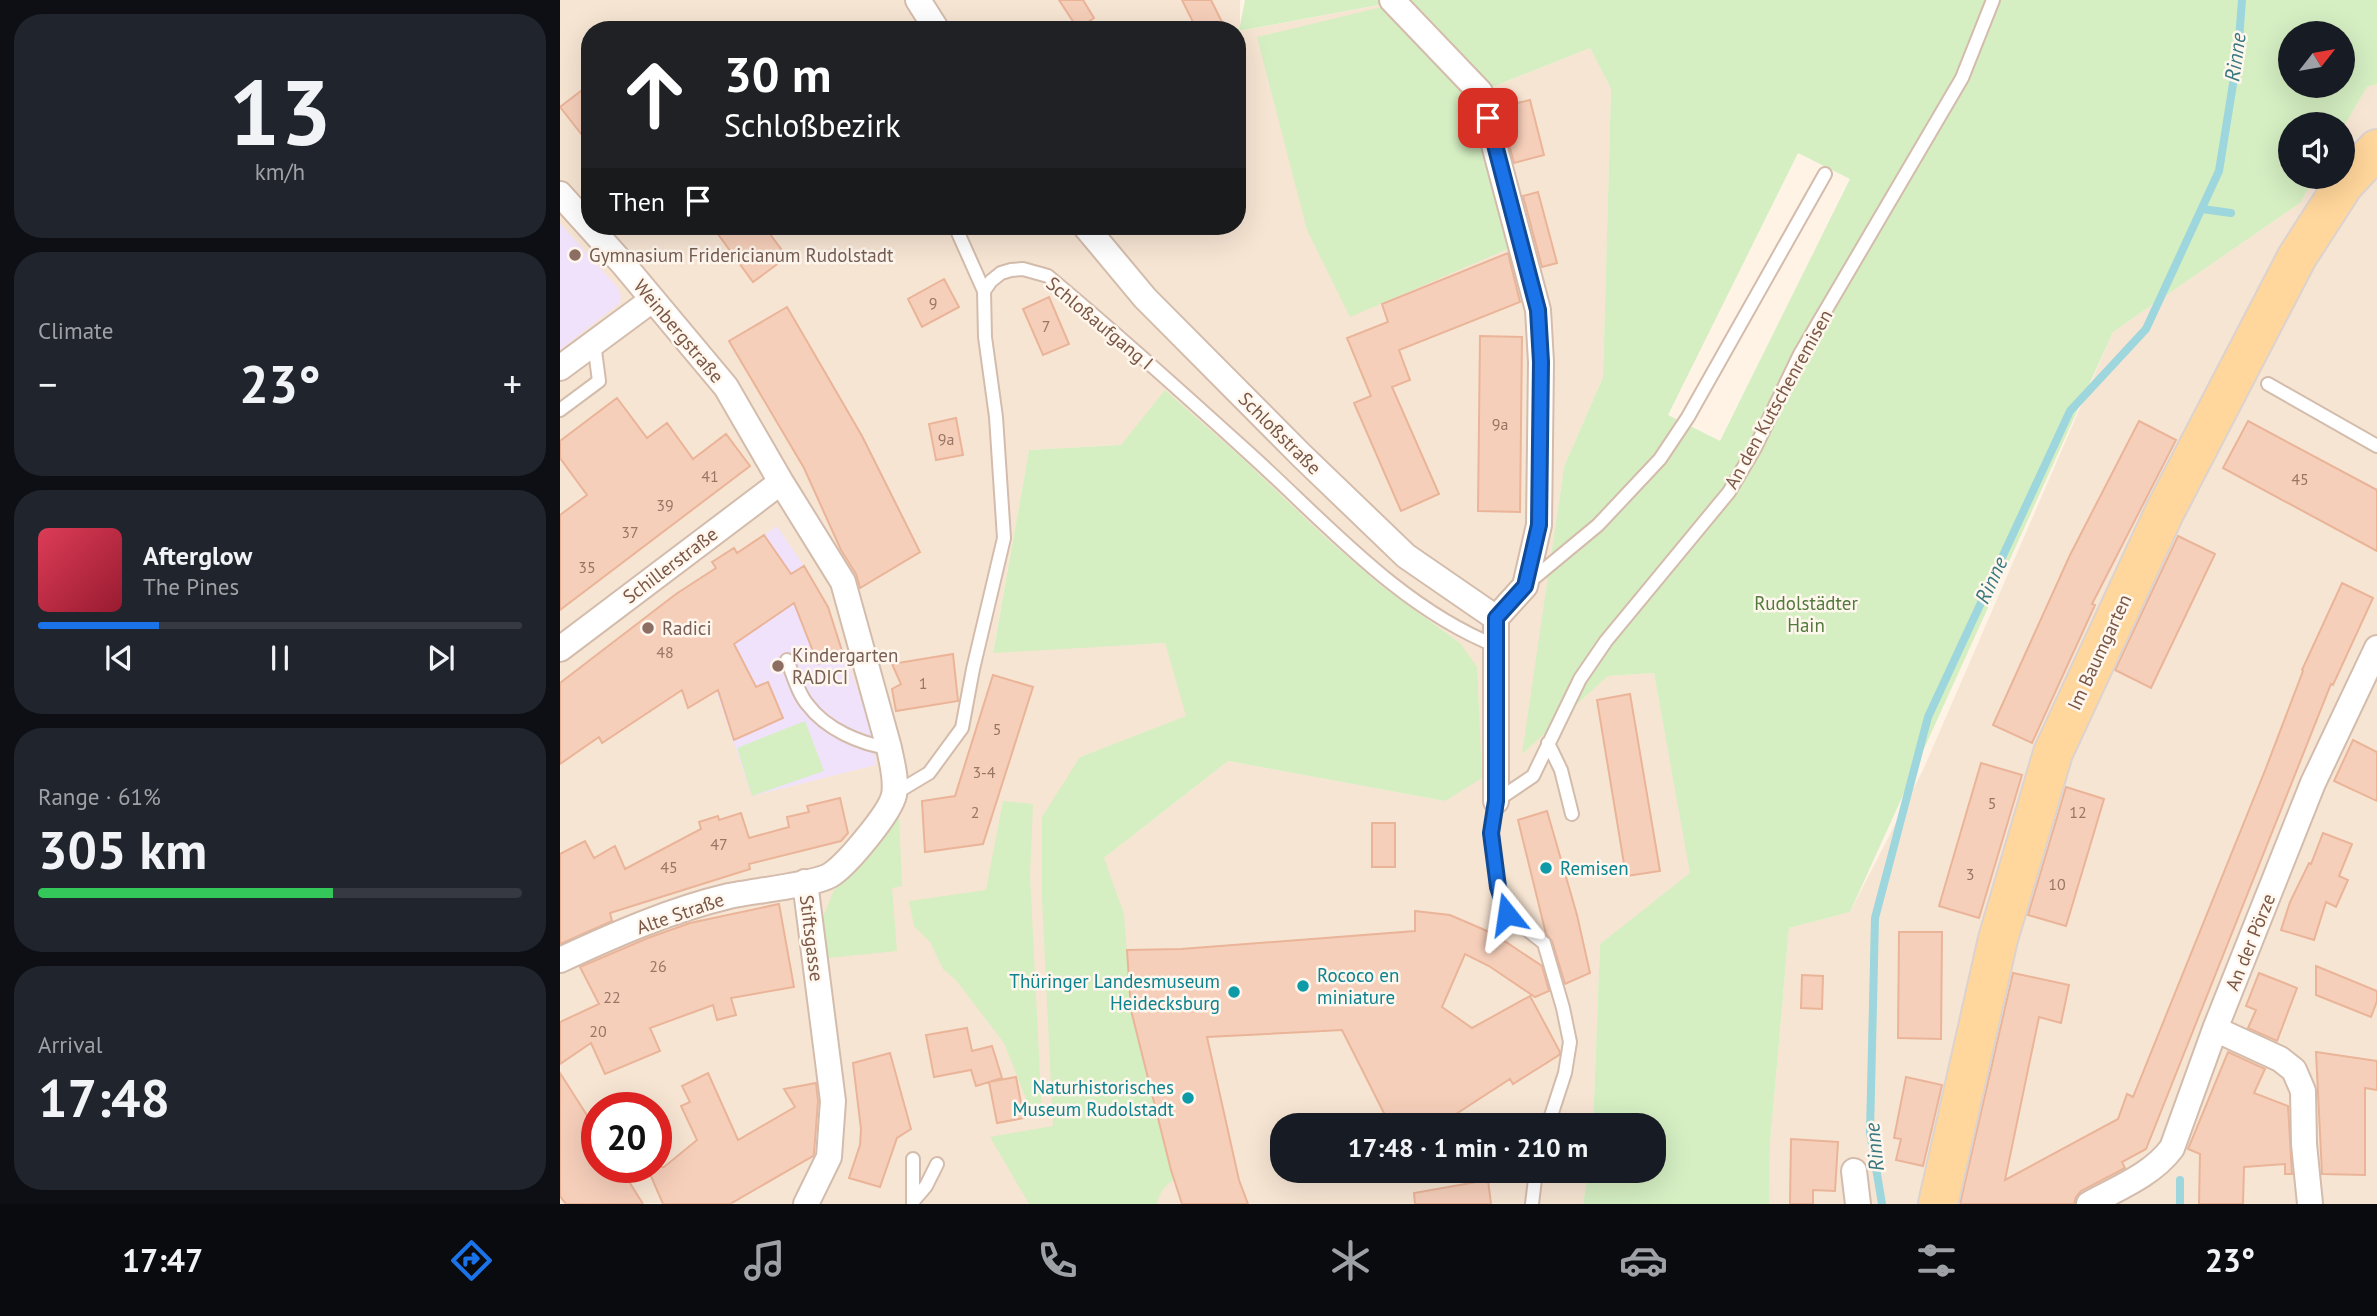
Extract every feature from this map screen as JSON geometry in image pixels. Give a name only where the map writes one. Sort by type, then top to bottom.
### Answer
[{"type":"main road","name":"Im Baumgarten","points":[[1938,1204],[1998,939],[2053,753],[2164,513],[2297,257],[2344,184],[2377,149]]},
{"type":"street","points":[[918,0],[931,21]]},
{"type":"street","points":[[1392,0],[1480,92],[1538,310],[1541,362],[1539,525],[1525,586],[1496,618],[1496,801]]},
{"type":"street","name":"Weinbergstraße","points":[[560,194],[581,217]]},
{"type":"street","name":"Weinbergstraße","points":[[597,235],[726,387],[781,482]]},
{"type":"street","name":"Schloßstraße","points":[[1092,235],[1145,298],[1406,556],[1496,618]]},
{"type":"street","points":[[560,368],[652,300]]},
{"type":"street","points":[[781,482],[843,582],[889,748],[894,774],[894,794]]},
{"type":"street","name":"Schillerstraße","points":[[560,649],[781,482]]},
{"type":"street","name":"An der Pörze","points":[[2089,1204],[2150,1171],[2172,1148],[2215,1029],[2313,783],[2377,648]]},
{"type":"street","name":"Stiftsgasse","points":[[808,1197],[829,1157],[833,1101],[805,882],[831,876],[846,862],[889,810],[894,794]]},
{"type":"street","name":"Alte Straße","points":[[560,960],[672,913],[729,896],[805,882]]},
{"type":"street","points":[[2215,1029],[2280,1059],[2294,1070],[2304,1091],[2304,1144],[2309,1204]]},
{"type":"street","points":[[1854,1171],[1858,1204]]},
{"type":"street","points":[[784,1204],[808,1197]]},
{"type":"lane","name":"An den Kutschenremisen","points":[[1496,801],[1533,776],[1580,679],[1606,641],[1729,492],[1755,448],[1800,354],[1962,78],[1993,0]]},
{"type":"lane","points":[[1525,586],[1598,526],[1660,459],[1688,417],[1825,174]]},
{"type":"lane","points":[[894,794],[929,773],[962,728],[1004,538],[996,417],[985,337],[984,292],[959,235]]},
{"type":"lane","name":"Schloßaufgang I","points":[[984,292],[991,281],[1001,273],[1011,270],[1023,269],[1048,276],[1251,455],[1353,551],[1464,633],[1496,646]]},
{"type":"lane","points":[[560,410],[599,381],[594,343]]},
{"type":"lane","points":[[2268,384],[2377,446]]},
{"type":"lane","points":[[788,660],[806,704],[828,725],[872,746],[889,748]]},
{"type":"lane","points":[[1548,743],[1562,770],[1572,814]]},
{"type":"lane","points":[[1496,801],[1491,833],[1498,887],[1507,914],[1544,943],[1570,1042],[1565,1073],[1551,1113]]},
{"type":"lane","points":[[912,1159],[914,1202]]},
{"type":"lane","points":[[914,1202],[937,1164]]},
{"type":"lane","points":[[1532,1204],[1535,1183]]},
{"type":"shaded area","points":[[560,0],[1240,0],[1240,21],[581,21],[581,235],[1246,235],[1246,30],[1401,1],[1486,90],[1590,48],[1611,89],[1603,377],[1564,467],[1523,753],[1608,676],[1654,673],[1691,874],[1600,944],[1593,1113],[1270,1113],[1270,1183],[1586,1183],[1583,1204],[560,1204]],"holes":[[[1166,391],[1379,584],[1460,643],[1445,801],[1228,761],[1104,858],[1080,757],[1187,716],[1165,643],[993,652],[1029,450],[1121,445]]]},
{"type":"shaded area","points":[[2377,84],[2377,1204],[1769,1204],[1770,1144],[1789,928],[1850,912],[1923,770],[2113,332],[2300,203],[2308,189],[2355,189],[2355,112],[2352,112],[2367,87]]},
{"type":"shaded area","name":"Gymnasium Fridericianum Rudolstadt","points":[[560,223],[618,288],[621,296],[620,303],[560,350]]},
{"type":"shaded area","name":"Kindergarten RADICI","points":[[777,526],[828,607],[870,724],[876,765],[752,796],[712,679],[691,586],[716,568],[712,562],[734,548],[738,553]]},
{"type":"green space","name":"Rudolstädter Hain","points":[[1245,0],[2377,0],[2377,84],[2367,87],[2352,112],[2278,112],[2278,189],[2308,189],[2300,203],[2113,332],[1850,912],[1789,928],[1770,1144],[1769,1204],[1583,1204],[1586,1183],[1666,1183],[1666,1113],[1593,1113],[1600,944],[1690,873],[1654,673],[1608,676],[1522,754],[1564,467],[1603,377],[1611,89],[1590,48],[1485,90],[1400,1],[1246,30],[1246,21],[1241,21]],"holes":[[[1798,153],[1850,179],[1720,441],[1668,415]]]},
{"type":"green space","points":[[1386,6],[1470,90],[1510,248],[1350,317],[1307,230],[1257,37]]},
{"type":"green space","points":[[1165,390],[1379,584],[1460,643],[1477,667],[1482,778],[1445,801],[1228,761],[1104,858],[1124,914],[1131,1010],[1174,1180],[1163,1190],[1157,1204],[1029,1204],[990,1137],[1053,1126],[1042,899],[1042,817],[1080,757],[1186,716],[1165,643],[993,653],[1029,450],[1121,445]]},
{"type":"green space","points":[[805,721],[824,771],[752,796],[737,748]]},
{"type":"green space","points":[[1003,801],[1033,804],[1030,875],[1042,1116],[1033,1116],[1004,1043],[956,980],[943,969],[930,942],[914,926],[909,901],[986,890]]},
{"type":"green space","points":[[899,816],[902,886],[892,888],[897,951],[828,958],[823,917],[834,890]]},
{"type":"building","points":[[1059,0],[1083,0],[1094,18],[1090,21],[1073,21]]},
{"type":"building","points":[[1182,0],[1211,0],[1222,21],[1192,21]]},
{"type":"building","points":[[581,91],[581,134],[560,107]]},
{"type":"building","points":[[1530,100],[1544,155],[1514,163],[1499,107]]},
{"type":"building","points":[[1538,192],[1557,263],[1542,267],[1523,196]]},
{"type":"building","points":[[719,235],[771,235],[787,257],[753,282]]},
{"type":"building","points":[[1508,253],[1520,302],[1399,350],[1410,380],[1392,387],[1439,494],[1401,511],[1354,403],[1371,396],[1347,338],[1388,322],[1382,304]]},
{"type":"building","points":[[944,279],[959,307],[922,327],[908,299]]},
{"type":"building","points":[[1049,297],[1069,344],[1043,355],[1023,309]]},
{"type":"building","points":[[787,307],[862,436],[920,552],[860,588],[856,574],[841,550],[804,468],[729,341]]},
{"type":"building","points":[[1480,336],[1522,337],[1520,512],[1478,511]]},
{"type":"building","points":[[617,398],[647,438],[667,423],[693,459],[726,434],[750,466],[560,610],[560,515],[587,495],[560,458],[560,441]]},
{"type":"building","points":[[956,418],[963,455],[936,460],[929,424]]},
{"type":"building","points":[[2139,421],[2176,440],[2092,604],[2095,605],[2032,743],[1993,725],[2070,555]]},
{"type":"building","points":[[2248,421],[2377,490],[2377,551],[2223,468]]},
{"type":"building","points":[[764,535],[791,574],[804,566],[828,607],[843,654],[818,664],[794,603],[734,644],[756,687],[768,682],[783,718],[734,740],[718,690],[688,708],[682,690],[602,743],[599,737],[560,764],[560,683],[676,594],[716,568],[712,562],[734,548],[737,553]]},
{"type":"building","points":[[2178,536],[2215,554],[2151,688],[2115,670]]},
{"type":"building","points":[[2342,583],[2373,598],[2333,685],[2331,684],[2146,1149],[2122,1162],[2125,1168],[2081,1191],[2074,1204],[1960,1204],[2013,973],[2069,985],[2061,1023],[2039,1017],[2005,1180],[2118,1119],[2127,1094],[2133,1097],[2266,768],[2302,670]]},
{"type":"building","points":[[953,654],[958,701],[896,711],[892,689],[901,684],[892,664]]},
{"type":"building","points":[[993,675],[1033,687],[983,844],[925,852],[922,801],[955,796]]},
{"type":"building","points":[[1630,694],[1660,871],[1626,876],[1597,700]]},
{"type":"building","points":[[2353,740],[2377,752],[2377,801],[2334,781]]},
{"type":"building","points":[[1981,763],[2022,775],[1979,918],[1939,906]]},
{"type":"building","points":[[2066,787],[2104,799],[2066,926],[2028,915]]},
{"type":"building","points":[[840,798],[848,833],[841,841],[749,864],[750,869],[610,913],[612,921],[560,944],[560,854],[585,841],[594,858],[615,846],[625,869],[701,829],[699,822],[718,816],[719,820],[741,813],[749,838],[789,827],[787,817],[809,812],[807,806]]},
{"type":"building","name":"Remisen","points":[[1547,811],[1577,915],[1590,973],[1565,984],[1552,941],[1546,934],[1518,820]]},
{"type":"building","points":[[1372,823],[1395,823],[1395,867],[1372,867]]},
{"type":"building","points":[[2323,833],[2352,844],[2339,876],[2348,880],[2336,907],[2326,902],[2314,940],[2281,930],[2290,902],[2309,863],[2311,864]]},
{"type":"building","points":[[779,904],[794,987],[731,998],[736,1015],[717,1020],[713,1005],[650,1028],[660,1051],[605,1074],[591,1043],[560,1064],[560,1022],[599,1004],[580,967],[690,923]]},
{"type":"building","points":[[1415,911],[1450,915],[1494,934],[1542,966],[1549,991],[1535,997],[1489,966],[1465,954],[1442,1007],[1472,1028],[1530,996],[1560,1052],[1559,1055],[1513,1084],[1510,1079],[1458,1113],[1384,1113],[1342,1030],[1207,1037],[1239,1180],[1248,1204],[1182,1204],[1131,1010],[1127,950],[1181,949],[1415,931]]},
{"type":"building","points":[[1899,932],[1942,932],[1941,1039],[1898,1038]]},
{"type":"building","points":[[2316,966],[2377,991],[2377,1001],[2371,1017],[2316,995]]},
{"type":"building","points":[[2259,973],[2297,988],[2277,1041],[2248,1028],[2256,1010],[2246,1006]]},
{"type":"building","points":[[1802,975],[1823,976],[1822,1009],[1801,1008]]},
{"type":"building","points":[[967,1028],[972,1051],[992,1046],[1002,1078],[976,1086],[971,1070],[934,1077],[926,1035]]},
{"type":"building","points":[[2228,1052],[2265,1069],[2254,1093],[2288,1106],[2292,1174],[2285,1174],[2285,1164],[2244,1167],[2243,1204],[2199,1204],[2200,1154],[2188,1149]]},
{"type":"building","points":[[2316,1052],[2377,1061],[2377,1090],[2365,1088],[2365,1175],[2322,1174]]},
{"type":"building","points":[[890,1053],[911,1129],[897,1138],[880,1187],[849,1178],[860,1145],[861,1129],[853,1063]]},
{"type":"building","points":[[560,1073],[581,1106],[581,1183],[630,1183],[643,1204],[566,1204],[560,1196]]},
{"type":"building","points":[[708,1073],[738,1140],[795,1107],[784,1089],[816,1083],[818,1101],[813,1156],[730,1204],[663,1204],[654,1183],[672,1183],[672,1160],[697,1140],[681,1106],[690,1102],[682,1086]]},
{"type":"building","points":[[1016,1077],[1024,1118],[997,1123],[989,1082]]},
{"type":"building","points":[[1906,1077],[1942,1085],[1923,1166],[1896,1160],[1901,1139],[1894,1138]]},
{"type":"building","points":[[1791,1139],[1838,1142],[1835,1191],[1813,1190],[1813,1204],[1790,1204]]},
{"type":"building","points":[[1471,1183],[1488,1183],[1491,1204],[1415,1204],[1414,1193]]},
{"type":"waterway","name":"Rinne","points":[[1882,1204],[1870,1132],[1875,918],[1928,717],[2070,411],[2146,329],[2219,171],[2238,53],[2242,0]]},
{"type":"waterway","points":[[2202,209],[2231,213]]},
{"type":"waterway","name":"Rinne","points":[[2180,1180],[2180,1204]]},
{"type":"place","name":"Gymnasium Fridericianum Rudolstadt","points":[[575,255]]},
{"type":"place","name":"Radici","points":[[648,628]]},
{"type":"place","name":"Kindergarten RADICI","points":[[778,666]]},
{"type":"place","name":"Remisen","points":[[1546,868]]},
{"type":"place","name":"Rococo en miniature","points":[[1303,986]]},
{"type":"place","name":"Thüringer Landesmuseum Heidecksburg","points":[[1234,992]]},
{"type":"place","name":"Naturhistorisches Museum Rudolstadt","points":[[1188,1098]]},
{"type":"route","points":[[1488,118],[1538,310],[1541,362],[1539,525],[1525,586],[1496,618],[1496,801],[1491,833],[1498,887],[1507,914]]}]
